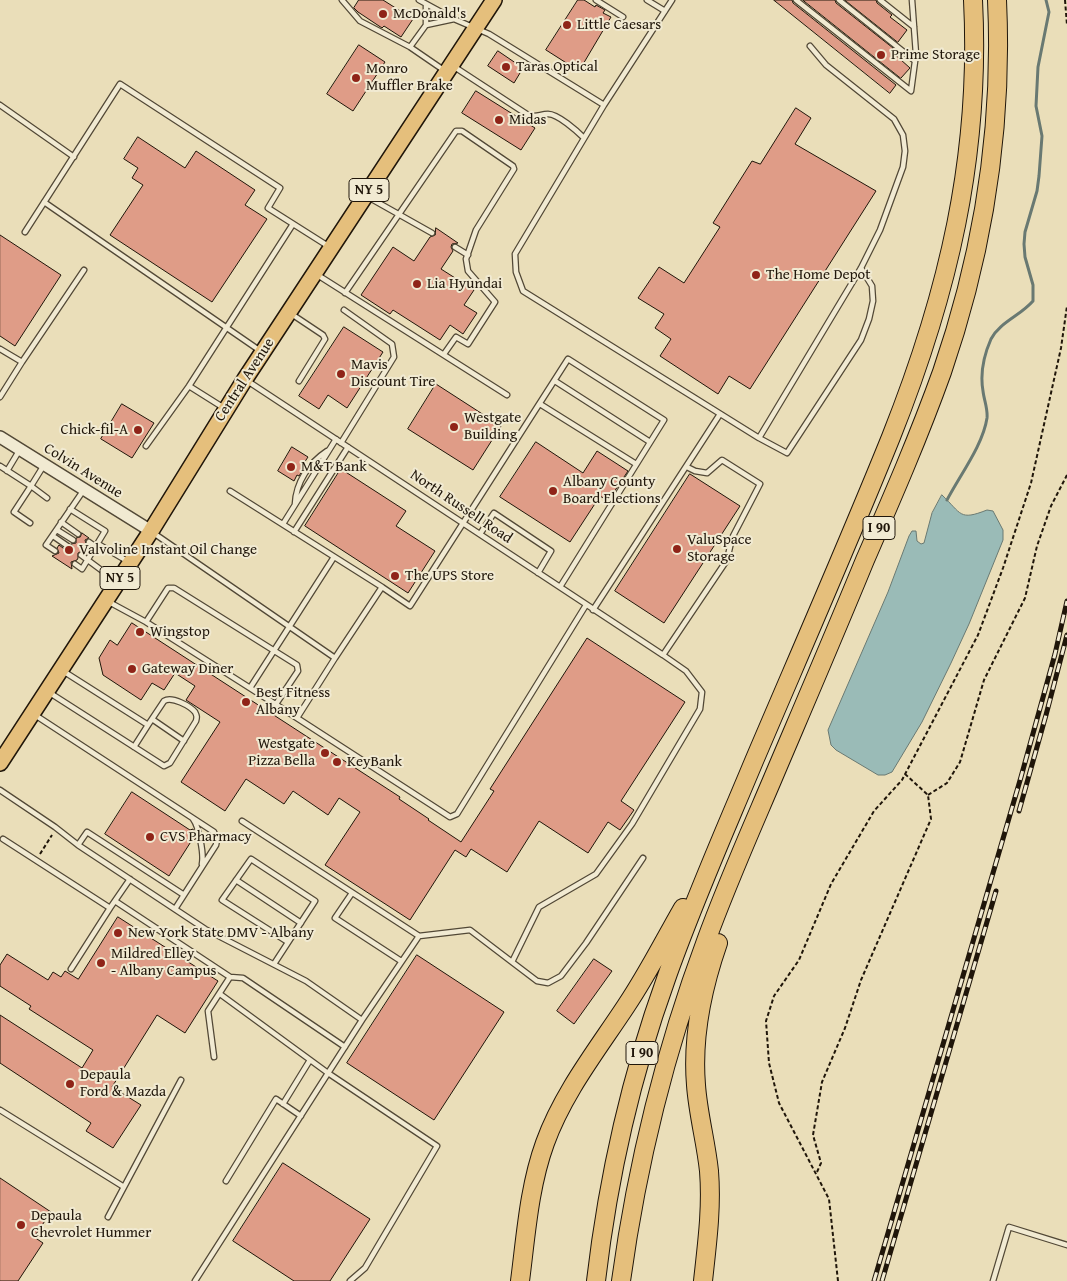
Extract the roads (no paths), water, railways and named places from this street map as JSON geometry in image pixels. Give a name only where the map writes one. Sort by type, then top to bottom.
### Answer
[{"type":"highway","name":"I 90","points":[[596,1281],[622,1127],[635,1078],[666,980],[723,835],[891,437],[920,362],[932,324],[952,246],[966,168],[973,88],[973,0]]},
{"type":"highway","name":"I 90","points":[[621,1281],[640,1166],[658,1092],[674,1034],[706,939],[913,446],[955,331],[977,243],[990,171],[997,89],[997,0]]},
{"type":"highway","points":[[703,1281],[710,1213],[710,1192],[709,1170],[696,1085],[695,1059],[700,1009],[710,964],[778,766]]},
{"type":"highway","points":[[520,1281],[534,1181],[553,1123],[574,1085],[644,978],[723,835]]},
{"type":"main road","name":"Central Avenue","points":[[0,763],[151,531],[245,379],[494,0]]},
{"type":"street","name":"Colvin Avenue","points":[[0,437],[151,531]]},
{"type":"lane","points":[[342,0],[360,21],[450,69],[528,115],[536,117],[547,114],[553,115],[584,138]]},
{"type":"lane","points":[[420,0],[454,19],[477,28],[604,104]]},
{"type":"lane","points":[[596,0],[623,17]]},
{"type":"lane","points":[[647,0],[665,12]]},
{"type":"lane","points":[[672,0],[604,104],[515,254],[516,272],[523,291],[759,438],[787,453],[861,340],[873,301],[872,286],[861,268]]},
{"type":"lane","points":[[796,0],[911,91],[915,61],[912,0]]},
{"type":"lane","points":[[839,0],[915,61]]},
{"type":"lane","points":[[880,0],[914,27]]},
{"type":"lane","points":[[410,47],[426,25],[426,4]]},
{"type":"lane","points":[[426,25],[454,19]]},
{"type":"lane","points":[[759,438],[861,268],[880,230],[903,167],[905,151],[903,135],[894,119],[826,66],[810,46]]},
{"type":"lane","points":[[25,232],[120,84],[280,188],[268,208],[332,248]]},
{"type":"lane","points":[[0,105],[74,157]]},
{"type":"lane","points":[[345,293],[456,130],[462,131],[513,166],[514,170],[476,230],[466,259],[468,272],[495,302],[468,344],[456,337],[444,354]]},
{"type":"lane","points":[[365,196],[432,233]]},
{"type":"lane","points":[[44,202],[263,352]]},
{"type":"lane","points":[[146,446],[189,386],[294,224]]},
{"type":"lane","points":[[455,247],[468,255]]},
{"type":"lane","points":[[0,396],[84,270]]},
{"type":"lane","points":[[315,274],[507,395]]},
{"type":"lane","points":[[341,443],[394,357],[392,344],[344,310]]},
{"type":"lane","points":[[289,312],[324,336],[325,339],[299,381]]},
{"type":"lane","points":[[0,349],[22,362]]},
{"type":"lane","points":[[230,491],[410,606],[568,360],[664,420],[560,587]]},
{"type":"lane","name":"North Russell Road","points":[[245,379],[593,610],[663,654],[686,671],[702,692],[700,709],[632,824],[596,874],[539,907],[512,962]]},
{"type":"lane","points":[[555,381],[650,442]]},
{"type":"lane","points":[[189,386],[226,410]]},
{"type":"lane","points":[[540,404],[636,464]]},
{"type":"lane","points":[[593,610],[720,414]]},
{"type":"lane","points":[[283,524],[336,439]]},
{"type":"lane","points":[[294,532],[348,447]]},
{"type":"lane","points":[[7,471],[20,450]]},
{"type":"lane","points":[[663,654],[727,560],[732,538],[760,484],[722,460],[707,474],[687,467]]},
{"type":"lane","points":[[30,523],[14,512],[45,464]]},
{"type":"lane","points":[[0,466],[47,498]]},
{"type":"lane","points":[[55,551],[46,545],[84,489]]},
{"type":"lane","points":[[70,509],[105,531],[82,569],[74,564]]},
{"type":"lane","points":[[480,534],[494,513],[551,551],[538,573]]},
{"type":"lane","points":[[61,522],[78,534]]},
{"type":"lane","points":[[57,530],[73,540]]},
{"type":"lane","points":[[151,531],[335,658]]},
{"type":"lane","points":[[52,536],[69,547]]},
{"type":"lane","points":[[89,542],[130,563]]},
{"type":"lane","points":[[85,548],[92,553]]},
{"type":"lane","points":[[81,555],[118,582]]},
{"type":"lane","points":[[250,688],[334,557]]},
{"type":"lane","points":[[146,622],[167,590],[172,587],[297,665],[299,669],[276,704]]},
{"type":"lane","points":[[297,718],[382,587]]},
{"type":"lane","points":[[106,600],[146,622],[448,816],[453,817],[458,814],[586,605]]},
{"type":"lane","points":[[61,670],[148,725]]},
{"type":"lane","points":[[46,691],[134,747],[166,766],[196,721],[196,714],[193,710],[174,699],[168,698],[164,700],[134,747]]},
{"type":"lane","points":[[32,713],[213,830],[216,837],[216,845],[175,909]]},
{"type":"lane","points":[[152,719],[184,741]]},
{"type":"lane","points":[[0,790],[55,827],[78,846],[205,929],[306,981],[362,1020]]},
{"type":"lane","points":[[187,814],[196,822],[203,854],[200,870]]},
{"type":"lane","points":[[242,821],[419,936],[470,930],[537,981],[548,983],[561,976],[586,943],[643,858]]},
{"type":"lane","points":[[78,846],[87,832],[184,895]]},
{"type":"lane","points":[[3,839],[110,908]]},
{"type":"lane","points":[[274,964],[315,901],[251,858],[222,900],[288,942]]},
{"type":"lane","points":[[71,969],[130,879]]},
{"type":"lane","points":[[236,880],[301,923]]},
{"type":"lane","points":[[352,893],[335,918],[401,961]]},
{"type":"lane","points":[[115,901],[230,977],[243,978],[345,1046]]},
{"type":"lane","points":[[195,1281],[345,1046],[419,936]]},
{"type":"lane","points":[[214,1057],[208,1012],[230,977]]},
{"type":"lane","points":[[220,994],[328,1073],[436,1146],[365,1268],[350,1281]]},
{"type":"lane","points":[[283,1104],[310,1060]]},
{"type":"lane","points":[[108,1218],[181,1080]]},
{"type":"lane","points":[[226,1181],[276,1100],[300,1116]]},
{"type":"lane","points":[[0,1110],[124,1187]]},
{"type":"lane","points":[[993,1281],[1009,1227],[1067,1245]]},
{"type":"water","points":[[942,495],[962,514],[971,515],[987,510],[993,511],[1003,530],[1003,540],[969,624],[922,722],[892,772],[878,775],[836,750],[831,745],[828,730],[888,592],[909,536],[912,531],[916,531],[917,541],[921,544],[924,543],[932,513]]},
{"type":"waterway","points":[[947,500],[976,449],[985,428],[987,415],[982,385],[982,371],[986,351],[991,339],[1005,323],[1033,301],[1033,285],[1025,257],[1024,244],[1025,232],[1037,191],[1039,176],[1042,136],[1036,106],[1038,67],[1049,12],[1046,0]]},
{"type":"railway","points":[[874,1281],[1021,777],[1055,654],[1067,601]]},
{"type":"railway","points":[[1019,811],[1067,635]]},
{"type":"railway","points":[[882,1281],[996,891]]},
{"type":"place","name":"McDonald's","points":[[383,14]]},
{"type":"place","name":"Little Caesars","points":[[567,25]]},
{"type":"place","name":"Prime Storage","points":[[881,55]]},
{"type":"place","name":"Taras Optical","points":[[506,67]]},
{"type":"place","name":"Monro Muffler Brake","points":[[356,78]]},
{"type":"place","name":"Midas","points":[[499,120]]},
{"type":"place","name":"The Home Depot","points":[[756,275]]},
{"type":"place","name":"Lia Hyundai","points":[[417,284]]},
{"type":"place","name":"Mavis Discount Tire","points":[[341,374]]},
{"type":"place","name":"Westgate Building","points":[[454,427]]},
{"type":"place","name":"Chick-fil-A","points":[[138,430]]},
{"type":"place","name":"M&T Bank","points":[[291,467]]},
{"type":"place","name":"Albany County Board Elections","points":[[553,491]]},
{"type":"place","name":"ValuSpace Storage","points":[[677,549]]},
{"type":"place","name":"Valvoline Instant Oil Change","points":[[69,550]]},
{"type":"place","name":"The UPS Store","points":[[395,576]]},
{"type":"place","name":"Wingstop","points":[[140,632]]},
{"type":"place","name":"Gateway Diner","points":[[132,669]]},
{"type":"place","name":"Best Fitness Albany","points":[[246,702]]},
{"type":"place","name":"Westgate Pizza Bella","points":[[325,753]]},
{"type":"place","name":"KeyBank","points":[[337,762]]},
{"type":"place","name":"CVS Pharmacy","points":[[150,837]]},
{"type":"place","name":"New York State DMV - Albany","points":[[118,933]]},
{"type":"place","name":"Mildred Elley - Albany Campus","points":[[101,963]]},
{"type":"place","name":"Depaula Ford & Mazda","points":[[70,1084]]},
{"type":"place","name":"Depaula Chevrolet Hummer","points":[[21,1225]]}]
